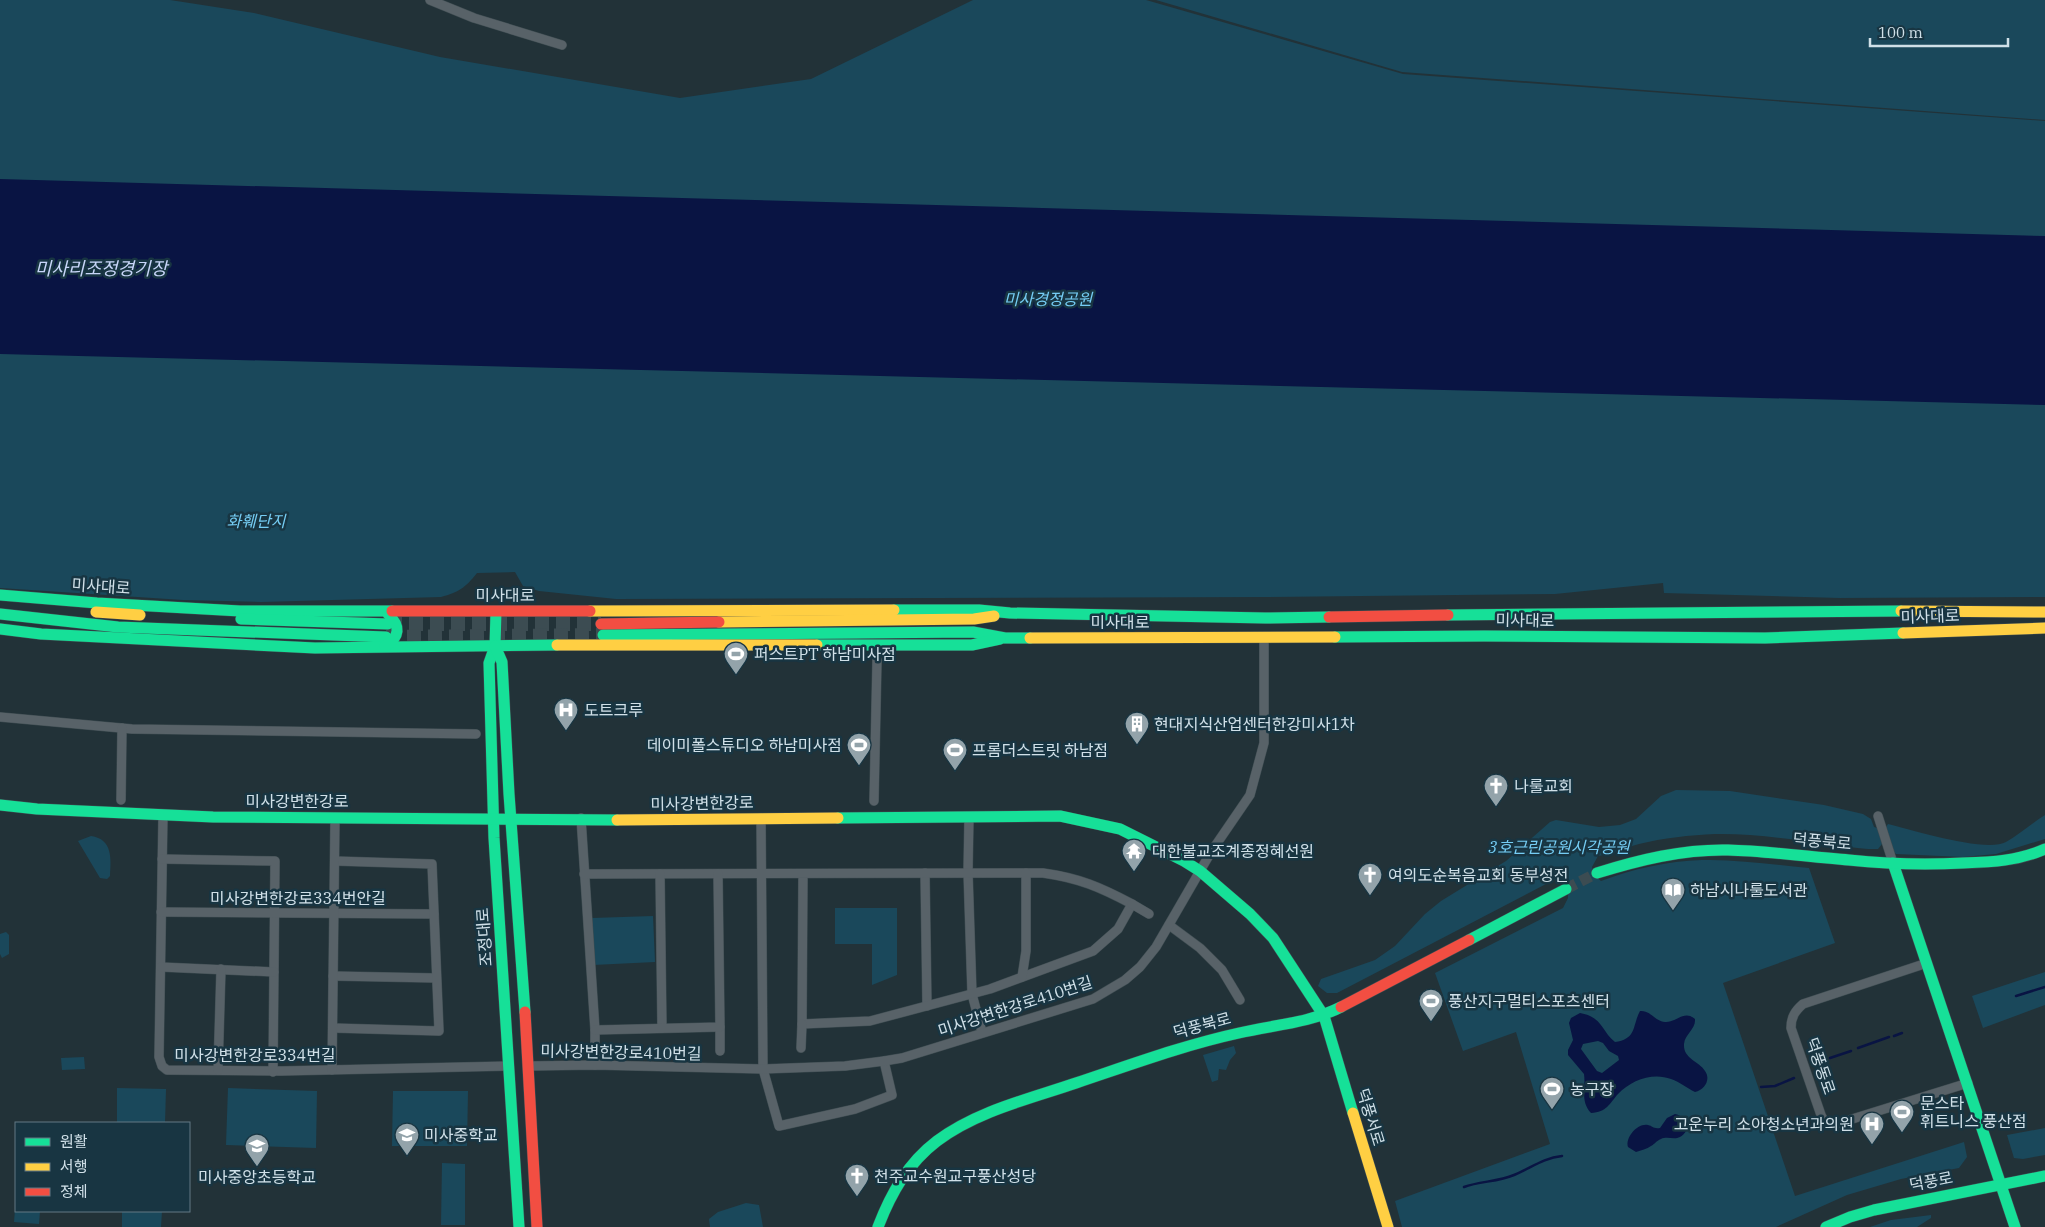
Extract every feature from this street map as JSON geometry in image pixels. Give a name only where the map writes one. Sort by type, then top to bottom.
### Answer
[{"type":"main road","name":"미사대로","points":[[0,595],[97,603],[240,611],[979,610],[1010,613],[1265,618],[1588,612],[2005,610],[2045,612]]},
{"type":"main road","name":"미사대로","points":[[0,600],[20,604],[115,614],[388,624]]},
{"type":"main road","points":[[2005,610],[2045,605]]},
{"type":"main road","points":[[379,610],[390,615],[395,621],[398,633],[395,640],[386,641]]},
{"type":"main road","name":"조정대로","points":[[496,612],[495,646],[489,662],[494,819],[519,1227]]},
{"type":"main road","name":"미사대로","points":[[1010,613],[974,619],[602,630],[973,632],[1005,638],[1484,636],[1765,638],[2045,628]]},
{"type":"main road","name":"미사대로","points":[[0,614],[118,627],[356,637],[386,641],[495,646],[972,645],[1005,638]]},
{"type":"main road","name":"미사대로","points":[[0,628],[45,634],[314,648],[386,641]]},
{"type":"main road","points":[[2004,630],[2045,635]]},
{"type":"main road","name":"조정대로","points":[[495,646],[502,662],[529,1066],[536,1225]]},
{"type":"main road","name":"미사강변한강로","points":[[0,805],[37,809],[163,815],[334,818],[581,818],[627,820],[1060,816],[1120,829],[1168,852],[1200,871],[1250,914],[1273,938],[1324,1016]]},
{"type":"main road","name":"덕풍북로","points":[[1596,873],[1634,861],[1668,854],[1712,850],[1744,850],[1915,864],[1998,863],[2035,854],[2045,849]]},
{"type":"main road","points":[[1892,862],[2015,1227]]},
{"type":"main road","name":"덕풍북로","points":[[878,1227],[889,1199],[907,1170],[936,1142],[960,1126],[1000,1109],[1196,1043],[1324,1016],[1566,889]]},
{"type":"main road","name":"덕풍서로","points":[[1324,1016],[1388,1227]]},
{"type":"main road","name":"덕풍로","points":[[1826,1227],[1848,1217],[1885,1207],[2002,1186],[2045,1176]]},
{"type":"street","points":[[430,0],[474,18],[562,45]]},
{"type":"street","name":"미사강변한강로410번길","points":[[529,1066],[595,1065],[764,1069],[844,1066],[884,1062],[1093,999],[1109,990],[1125,980],[1140,967],[1156,947],[1200,871],[1250,795],[1264,743],[1264,638]]},
{"type":"street","points":[[874,801],[877,660]]},
{"type":"street","points":[[0,717],[122,728],[221,732],[476,734]]},
{"type":"street","points":[[122,728],[122,800]]},
{"type":"street","name":"미사강변한강로334번길","points":[[163,815],[160,1062],[167,1070],[273,1072],[509,1066]]},
{"type":"street","points":[[1878,816],[1892,862]]},
{"type":"street","points":[[968,817],[972,994],[982,1032]]},
{"type":"street","points":[[332,1070],[334,818]]},
{"type":"street","points":[[581,818],[595,1030],[595,1065]]},
{"type":"street","points":[[760,818],[764,1069],[779,1126],[855,1110],[892,1095],[884,1062]]},
{"type":"street","points":[[162,859],[276,861],[273,1072]]},
{"type":"street","points":[[332,1028],[438,1031],[432,864],[334,861]]},
{"type":"street","points":[[925,873],[926,1006]]},
{"type":"street","points":[[1022,977],[1026,951],[1026,873]]},
{"type":"street","points":[[584,874],[1026,873],[1062,876],[1099,886],[1150,914]]},
{"type":"street","points":[[660,874],[662,1028]]},
{"type":"street","points":[[718,874],[720,1051]]},
{"type":"street","points":[[801,1048],[803,874]]},
{"type":"street","points":[[802,1024],[870,1021],[972,994],[1022,977],[1093,951],[1118,929],[1132,904]]},
{"type":"street","name":"미사강변한강로334번안길","points":[[162,912],[434,914]]},
{"type":"street","points":[[1168,926],[1200,948],[1222,970],[1240,1000]]},
{"type":"street","name":"덕풍동로","points":[[1927,963],[1803,1004],[1795,1010],[1791,1020],[1791,1028],[1825,1123],[1840,1125],[1968,1083]]},
{"type":"street","points":[[160,966],[274,972]]},
{"type":"street","points":[[218,1070],[221,969]]},
{"type":"street","points":[[333,976],[436,978]]},
{"type":"street","points":[[595,1030],[720,1027]]},
{"type":"green space","name":"미사경정공원","points":[[0,0],[170,0],[254,13],[440,57],[680,98],[811,79],[973,0],[1146,0],[1403,74],[2045,121],[2045,597],[1840,598],[1664,593],[1663,583],[1555,594],[616,599],[539,591],[523,586],[515,572],[477,573],[461,589],[441,597],[261,602],[183,600],[0,588]]},
{"type":"green space","points":[[1156,0],[2045,0],[2045,120],[1402,72]]},
{"type":"green space","name":"3호근린공원시각공원","points":[[1676,790],[1730,791],[1824,805],[1863,814],[1871,819],[1874,827],[1884,830],[1888,824],[1948,839],[1982,845],[1996,845],[2006,842],[2045,815],[2045,839],[1996,854],[1963,857],[1896,854],[1889,847],[1882,844],[1878,849],[1868,849],[1772,837],[1715,834],[1677,837],[1639,844],[1598,856],[1592,867],[1595,876],[1601,881],[1650,866],[1702,860],[1756,862],[1809,868],[1835,943],[1723,983],[1795,1196],[1964,1142],[1967,1157],[1959,1168],[1901,1179],[1847,1195],[1776,1227],[1402,1227],[1395,1201],[1550,1144],[1516,1032],[1463,1051],[1435,973],[1563,908],[1568,898],[1568,886],[1561,879],[1550,880],[1546,884],[1337,993],[1327,993],[1318,986],[1321,979],[1375,960],[1395,946],[1425,914],[1441,901],[1506,861],[1550,822],[1556,820],[1599,827],[1620,825],[1636,819],[1661,796]]},
{"type":"green space","points":[[91,836],[98,838],[107,845],[111,863],[110,876],[107,879],[100,878],[78,841]]},
{"type":"green space","points":[[835,908],[897,908],[897,975],[872,985],[872,944],[835,944]]},
{"type":"green space","points":[[653,916],[655,962],[593,965],[592,918]]},
{"type":"green space","points":[[6,932],[9,935],[9,954],[2,958],[0,954],[0,934]]},
{"type":"green space","points":[[2045,972],[2045,1005],[1983,1028],[1972,996]]},
{"type":"green space","points":[[1234,1046],[1236,1053],[1230,1060],[1226,1070],[1219,1069],[1218,1080],[1212,1082],[1203,1055]]},
{"type":"green space","points":[[84,1057],[85,1069],[62,1070],[61,1058]]},
{"type":"green space","points":[[117,1088],[166,1089],[165,1122],[117,1122]]},
{"type":"green space","points":[[228,1088],[317,1091],[316,1148],[226,1145]]},
{"type":"green space","points":[[393,1091],[468,1091],[467,1146],[392,1146]]},
{"type":"green space","points":[[2045,1128],[2045,1155],[2023,1159],[2014,1158],[2007,1135]]},
{"type":"green space","points":[[442,1163],[465,1164],[465,1225],[441,1225]]},
{"type":"green space","points":[[746,1203],[759,1205],[763,1227],[710,1227],[709,1219],[718,1212]]},
{"type":"green space","points":[[15,1210],[15,1212],[40,1212],[39,1224],[14,1222]]},
{"type":"green space","points":[[122,1212],[162,1212],[161,1227],[122,1227]]},
{"type":"green space","points":[[1931,1215],[1931,1218],[1917,1227],[1870,1227],[1891,1220]]},
{"type":"water","name":"미사리조정경기장","points":[[0,179],[2045,236],[2045,405],[0,354]]},
{"type":"water","points":[[1640,1011],[1644,1011],[1665,1022],[1687,1015],[1695,1019],[1694,1026],[1686,1037],[1684,1049],[1707,1074],[1706,1084],[1702,1089],[1695,1092],[1671,1079],[1657,1076],[1650,1077],[1629,1085],[1604,1109],[1591,1113],[1584,1099],[1584,1074],[1568,1055],[1568,1050],[1573,1040],[1569,1023],[1571,1018],[1580,1013],[1588,1015],[1597,1021],[1615,1042],[1630,1035]],"holes":[[[1598,1041],[1603,1043],[1609,1051],[1618,1056],[1619,1060],[1602,1073],[1597,1071],[1581,1049],[1583,1044]]]},
{"type":"water","points":[[1675,1114],[1685,1121],[1687,1128],[1680,1137],[1663,1138],[1648,1148],[1636,1152],[1628,1147],[1628,1139],[1640,1126],[1648,1125],[1660,1128],[1667,1118]]},
{"type":"waterway","points":[[2016,996],[2045,987]]},
{"type":"waterway","points":[[1894,1036],[1902,1033]]},
{"type":"waterway","points":[[1858,1048],[1889,1037]]},
{"type":"waterway","points":[[1830,1058],[1851,1051]]},
{"type":"waterway","points":[[1817,1062],[1822,1062]]},
{"type":"waterway","points":[[1761,1087],[1775,1086],[1794,1078]]},
{"type":"waterway","points":[[1464,1187],[1508,1177],[1543,1161],[1562,1156]]},
{"type":"tunnel","points":[[388,624],[601,624]]},
{"type":"tunnel","points":[[386,637],[603,635]]},
{"type":"tunnel","points":[[1566,889],[1597,873]]},
{"type":"traffic: fast","points":[[0,595],[97,603],[240,611],[392,611]]},
{"type":"traffic: fast","points":[[894,610],[979,610],[1010,613],[1265,618],[1329,617]]},
{"type":"traffic: fast","points":[[1448,615],[1901,611]]},
{"type":"traffic: fast","points":[[496,612],[495,646],[489,663],[494,838],[519,1227]]},
{"type":"traffic: fast","points":[[0,614],[118,627],[386,637]]},
{"type":"traffic: fast","points":[[385,646],[394,639],[397,631],[395,623],[388,614]]},
{"type":"traffic: fast","points":[[241,619],[388,624]]},
{"type":"traffic: fast","points":[[0,629],[41,634],[315,648],[557,645]]},
{"type":"traffic: fast","points":[[603,635],[973,632],[1005,638],[1030,638]]},
{"type":"traffic: fast","points":[[1335,637],[1765,638],[1903,633]]},
{"type":"traffic: fast","points":[[817,645],[972,645],[1000,639]]},
{"type":"traffic: fast","points":[[495,646],[502,662],[509,794],[525,1012]]},
{"type":"traffic: fast","points":[[0,805],[37,809],[213,817],[617,820]]},
{"type":"traffic: fast","points":[[838,818],[1060,816],[1120,829],[1184,861],[1200,871],[1250,914],[1273,938],[1324,1016],[1353,1113]]},
{"type":"traffic: fast","points":[[1597,873],[1661,856],[1711,850],[1906,864],[1934,864],[2005,860],[2045,849]]},
{"type":"traffic: fast","points":[[1893,863],[2015,1227]]},
{"type":"traffic: fast","points":[[1469,940],[1566,889]]},
{"type":"traffic: fast","points":[[878,1227],[895,1191],[917,1159],[937,1141],[969,1122],[1022,1100],[1177,1049],[1239,1033],[1317,1017],[1341,1007]]},
{"type":"traffic: fast","points":[[1826,1227],[1874,1210],[2045,1176]]},
{"type":"traffic: slow","points":[[590,611],[894,610]]},
{"type":"traffic: slow","points":[[1901,611],[2045,612]]},
{"type":"traffic: slow","points":[[96,612],[140,615]]},
{"type":"traffic: slow","points":[[719,622],[974,619],[994,616]]},
{"type":"traffic: slow","points":[[1903,633],[2045,628]]},
{"type":"traffic: slow","points":[[1030,638],[1335,637]]},
{"type":"traffic: slow","points":[[557,645],[817,645]]},
{"type":"traffic: slow","points":[[617,820],[838,818]]},
{"type":"traffic: slow","points":[[1353,1113],[1388,1227]]},
{"type":"traffic: jam","points":[[392,611],[590,611]]},
{"type":"traffic: jam","points":[[1329,617],[1448,615]]},
{"type":"traffic: jam","points":[[601,624],[719,622]]},
{"type":"traffic: jam","points":[[1341,1007],[1469,940]]},
{"type":"traffic: jam","points":[[525,1012],[537,1227]]},
{"type":"place","name":"퍼스트PT 하남미사점","points":[[736,675]]},
{"type":"place","name":"도트크루","points":[[566,731]]},
{"type":"place","name":"현대지식산업센터한강미사1차","points":[[1137,745]]},
{"type":"place","name":"데이미폴스튜디오 하남미사점","points":[[859,766]]},
{"type":"place","name":"프롬더스트릿 하남점","points":[[955,771]]},
{"type":"place","name":"나룰교회","points":[[1496,807]]},
{"type":"place","name":"대한불교조계종정혜선원","points":[[1134,872]]},
{"type":"place","name":"여의도순복음교회 동부성전","points":[[1370,896]]},
{"type":"place","name":"하남시나룰도서관","points":[[1673,911]]},
{"type":"place","name":"풍산지구멀티스포츠센터","points":[[1431,1022]]},
{"type":"place","name":"농구장","points":[[1552,1110]]},
{"type":"place","name":"문스타 휘트니스 풍산점","points":[[1902,1133]]},
{"type":"place","name":"고운누리 소아청소년과의원","points":[[1872,1145]]},
{"type":"place","name":"미사중학교","points":[[407,1156]]},
{"type":"place","name":"미사중앙초등학교","points":[[257,1167]]},
{"type":"place","name":"천주교수원교구풍산성당","points":[[857,1197]]},
{"type":"park label","name":"화훼단지","points":[[256,521]]}]
